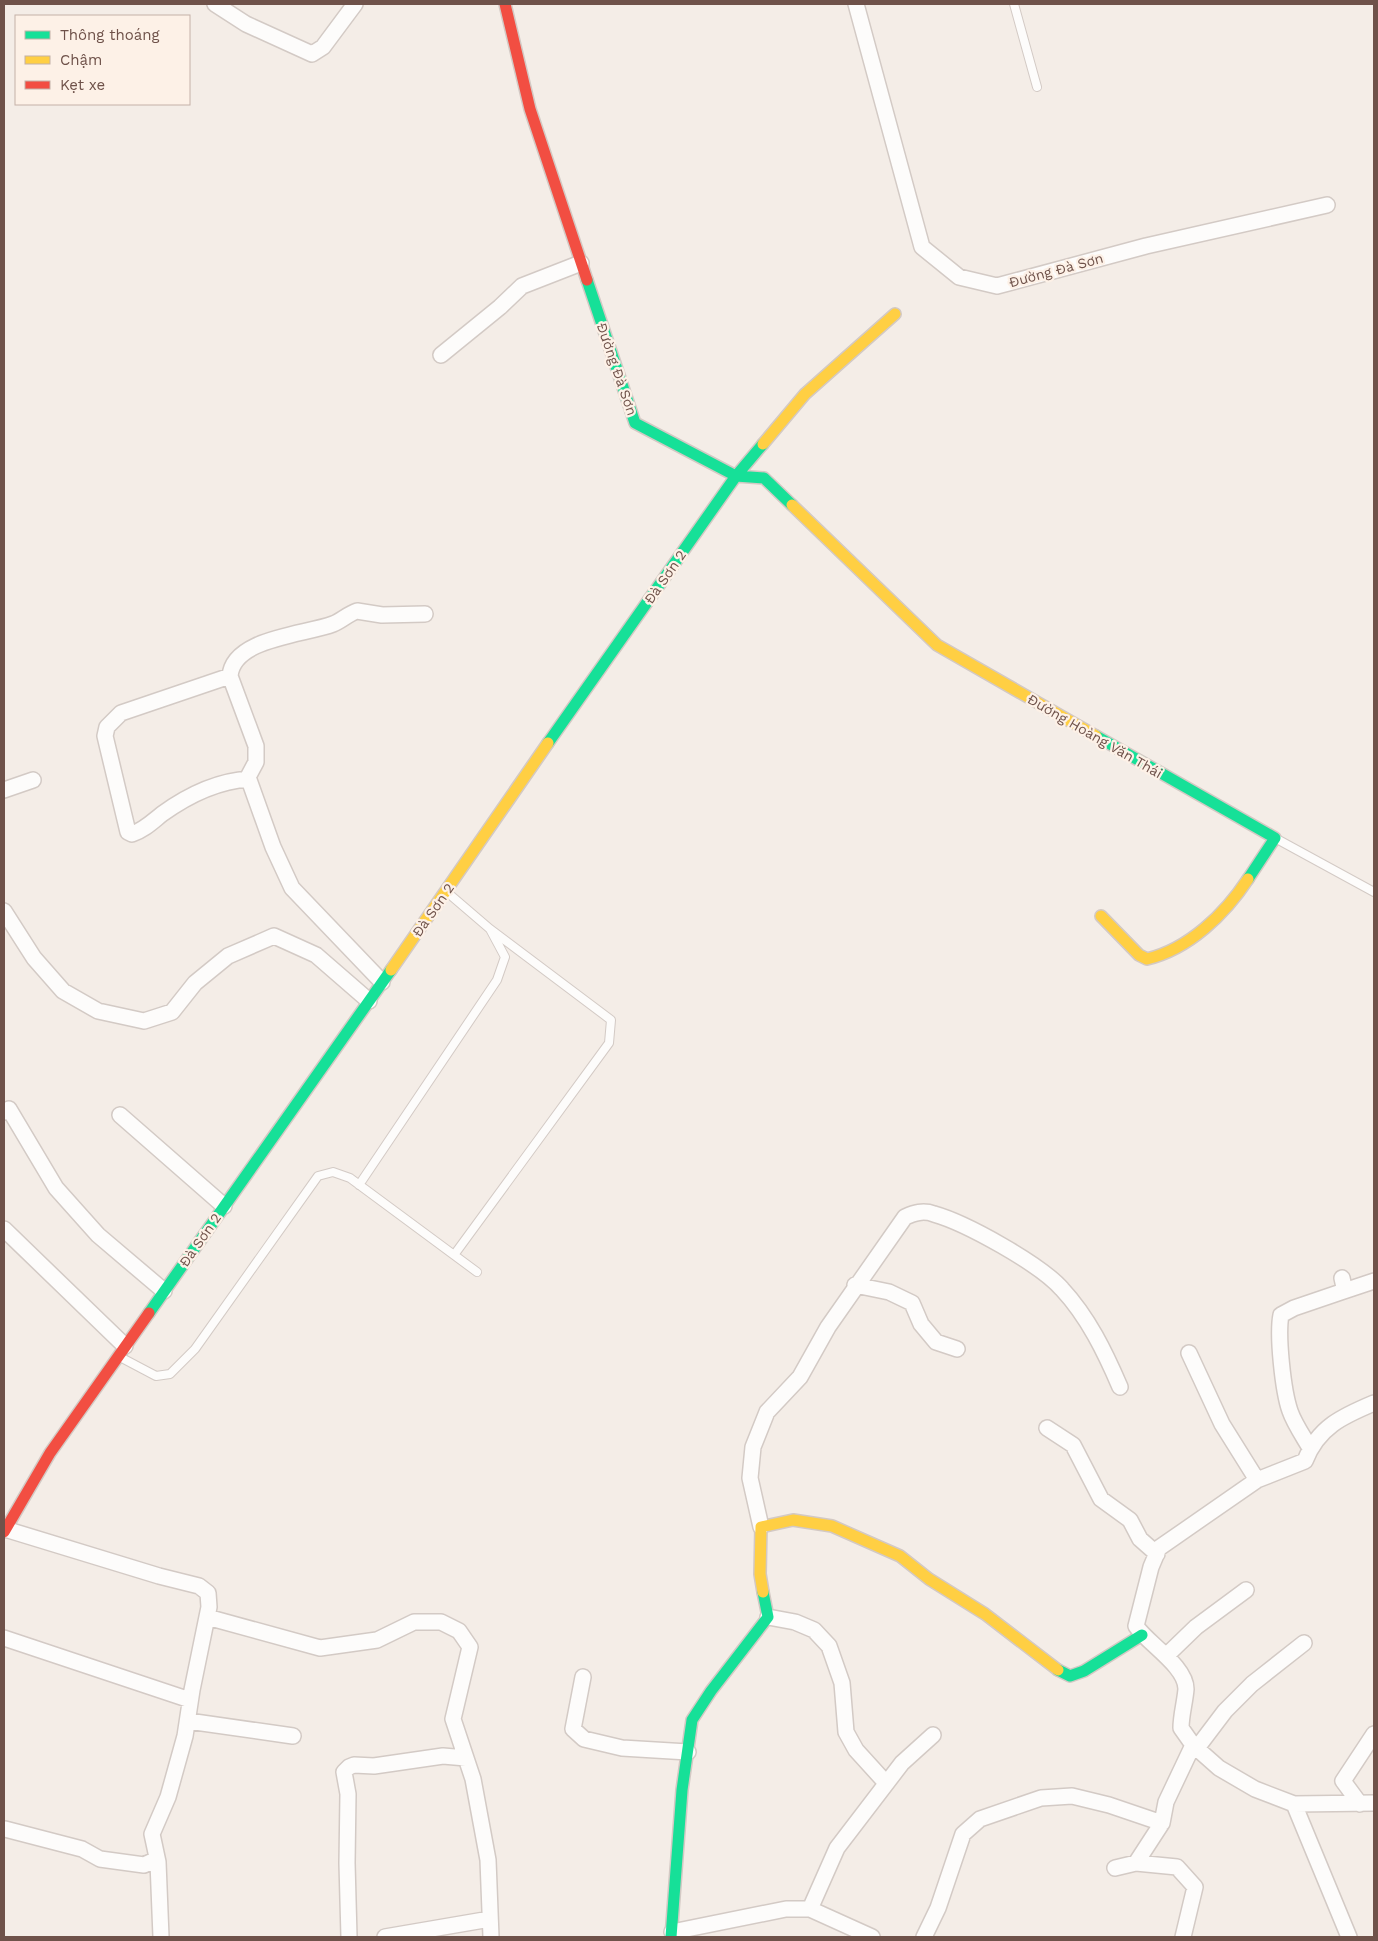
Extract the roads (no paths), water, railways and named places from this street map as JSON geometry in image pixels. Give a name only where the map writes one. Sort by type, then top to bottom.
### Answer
[{"type":"street","points":[[215,4],[246,24],[312,54],[323,47],[355,4]]},
{"type":"street","name":"Đường Đà Sơn","points":[[505,4],[530,109],[635,423],[736,476]]},
{"type":"street","name":"Đường Đà Sơn","points":[[856,4],[922,247],[959,277],[997,286],[1146,246],[1328,205]]},
{"type":"street","points":[[441,354],[500,307],[522,286],[582,264]]},
{"type":"street","name":"Đà Sơn 2","points":[[5,1530],[50,1453],[447,892],[522,779],[736,476],[805,394],[895,314]]},
{"type":"street","name":"Đường Hoàng Văn Thái","points":[[736,476],[764,478],[937,646],[1275,838]]},
{"type":"street","points":[[382,982],[292,888],[249,779],[256,762],[256,746],[230,676],[235,660],[253,646],[333,624],[357,611],[382,616],[425,614]]},
{"type":"street","points":[[230,676],[120,713],[107,727],[104,736],[128,832],[132,834],[191,796],[232,780],[249,779]]},
{"type":"street","points":[[4,790],[33,780]]},
{"type":"street","points":[[1102,916],[1139,955],[1147,959],[1159,956],[1188,940],[1214,921],[1245,884],[1275,838]]},
{"type":"street","points":[[4,911],[34,958],[63,991],[98,1011],[144,1021],[172,1012],[195,983],[228,956],[274,936],[316,955],[369,1001]]},
{"type":"street","points":[[4,1112],[10,1109],[56,1188],[98,1235],[164,1290]]},
{"type":"street","points":[[120,1115],[224,1206]]},
{"type":"street","points":[[872,1937],[810,1909],[777,1911],[672,1935],[682,1790],[692,1720],[711,1691],[768,1617],[760,1574],[761,1527],[750,1478],[753,1447],[767,1412],[800,1377],[812,1352],[855,1285],[904,1217],[917,1212],[933,1213],[1020,1256],[1062,1288],[1104,1350],[1120,1388]]},
{"type":"street","points":[[4,1229],[122,1351]]},
{"type":"street","points":[[1310,1448],[1290,1413],[1284,1389],[1279,1328],[1282,1316],[1294,1308],[1341,1285],[1374,1281]]},
{"type":"street","points":[[855,1285],[889,1292],[912,1303],[921,1324],[936,1342],[957,1348]]},
{"type":"street","points":[[1189,1353],[1222,1424],[1257,1480]]},
{"type":"street","points":[[1367,1804],[1294,1804],[1255,1789],[1219,1768],[1195,1746],[1181,1728],[1186,1687],[1180,1675],[1166,1656],[1142,1635],[1136,1626],[1151,1566],[1159,1548],[1257,1480],[1305,1461],[1310,1448],[1321,1432],[1351,1412],[1374,1403]]},
{"type":"street","points":[[1047,1428],[1073,1445],[1101,1499],[1130,1520],[1140,1539],[1157,1554]]},
{"type":"street","points":[[761,1527],[792,1520],[832,1526],[900,1556],[929,1579],[985,1614],[1057,1670],[1070,1676],[1084,1671],[1142,1635]]},
{"type":"street","points":[[5,1530],[199,1586],[208,1593],[207,1617],[190,1700],[185,1736],[168,1797],[152,1834],[157,1859],[161,1937]]},
{"type":"street","points":[[1166,1656],[1196,1627],[1246,1590]]},
{"type":"street","points":[[207,1617],[320,1648],[377,1640],[414,1622],[441,1622],[459,1630],[470,1647],[453,1719],[474,1779],[488,1860],[491,1937]]},
{"type":"street","points":[[768,1617],[795,1622],[814,1630],[828,1646],[842,1682],[846,1732],[856,1750],[886,1783]]},
{"type":"street","points":[[4,1638],[190,1700]]},
{"type":"street","points":[[1136,1863],[1162,1823],[1166,1802],[1195,1746],[1252,1684],[1304,1643]]},
{"type":"street","points":[[583,1677],[573,1729],[584,1740],[622,1748],[688,1752]]},
{"type":"street","points":[[188,1720],[293,1736]]},
{"type":"street","points":[[1367,1804],[1343,1780],[1374,1734]]},
{"type":"street","points":[[810,1909],[837,1848],[902,1763],[933,1735]]},
{"type":"street","points":[[349,1937],[348,1794],[344,1772],[354,1765],[374,1766],[443,1756],[466,1758]]},
{"type":"street","points":[[924,1937],[938,1908],[963,1834],[980,1819],[1040,1798],[1072,1796],[1109,1805],[1162,1823]]},
{"type":"street","points":[[1294,1804],[1349,1937]]},
{"type":"street","points":[[4,1829],[82,1850],[100,1859],[144,1865],[157,1859]]},
{"type":"street","points":[[1115,1868],[1136,1863],[1177,1867],[1195,1887],[1183,1937]]},
{"type":"street","points":[[385,1937],[490,1919]]},
{"type":"lane","points":[[1014,4],[1036,87]]},
{"type":"lane","points":[[1275,838],[1374,892]]},
{"type":"lane","points":[[447,892],[490,929],[611,1020],[609,1043],[454,1255]]},
{"type":"lane","points":[[359,1185],[497,980],[505,957],[490,929]]},
{"type":"lane","points":[[122,1351],[156,1376],[170,1374],[195,1349],[318,1176],[333,1172],[350,1178],[477,1272]]}]
